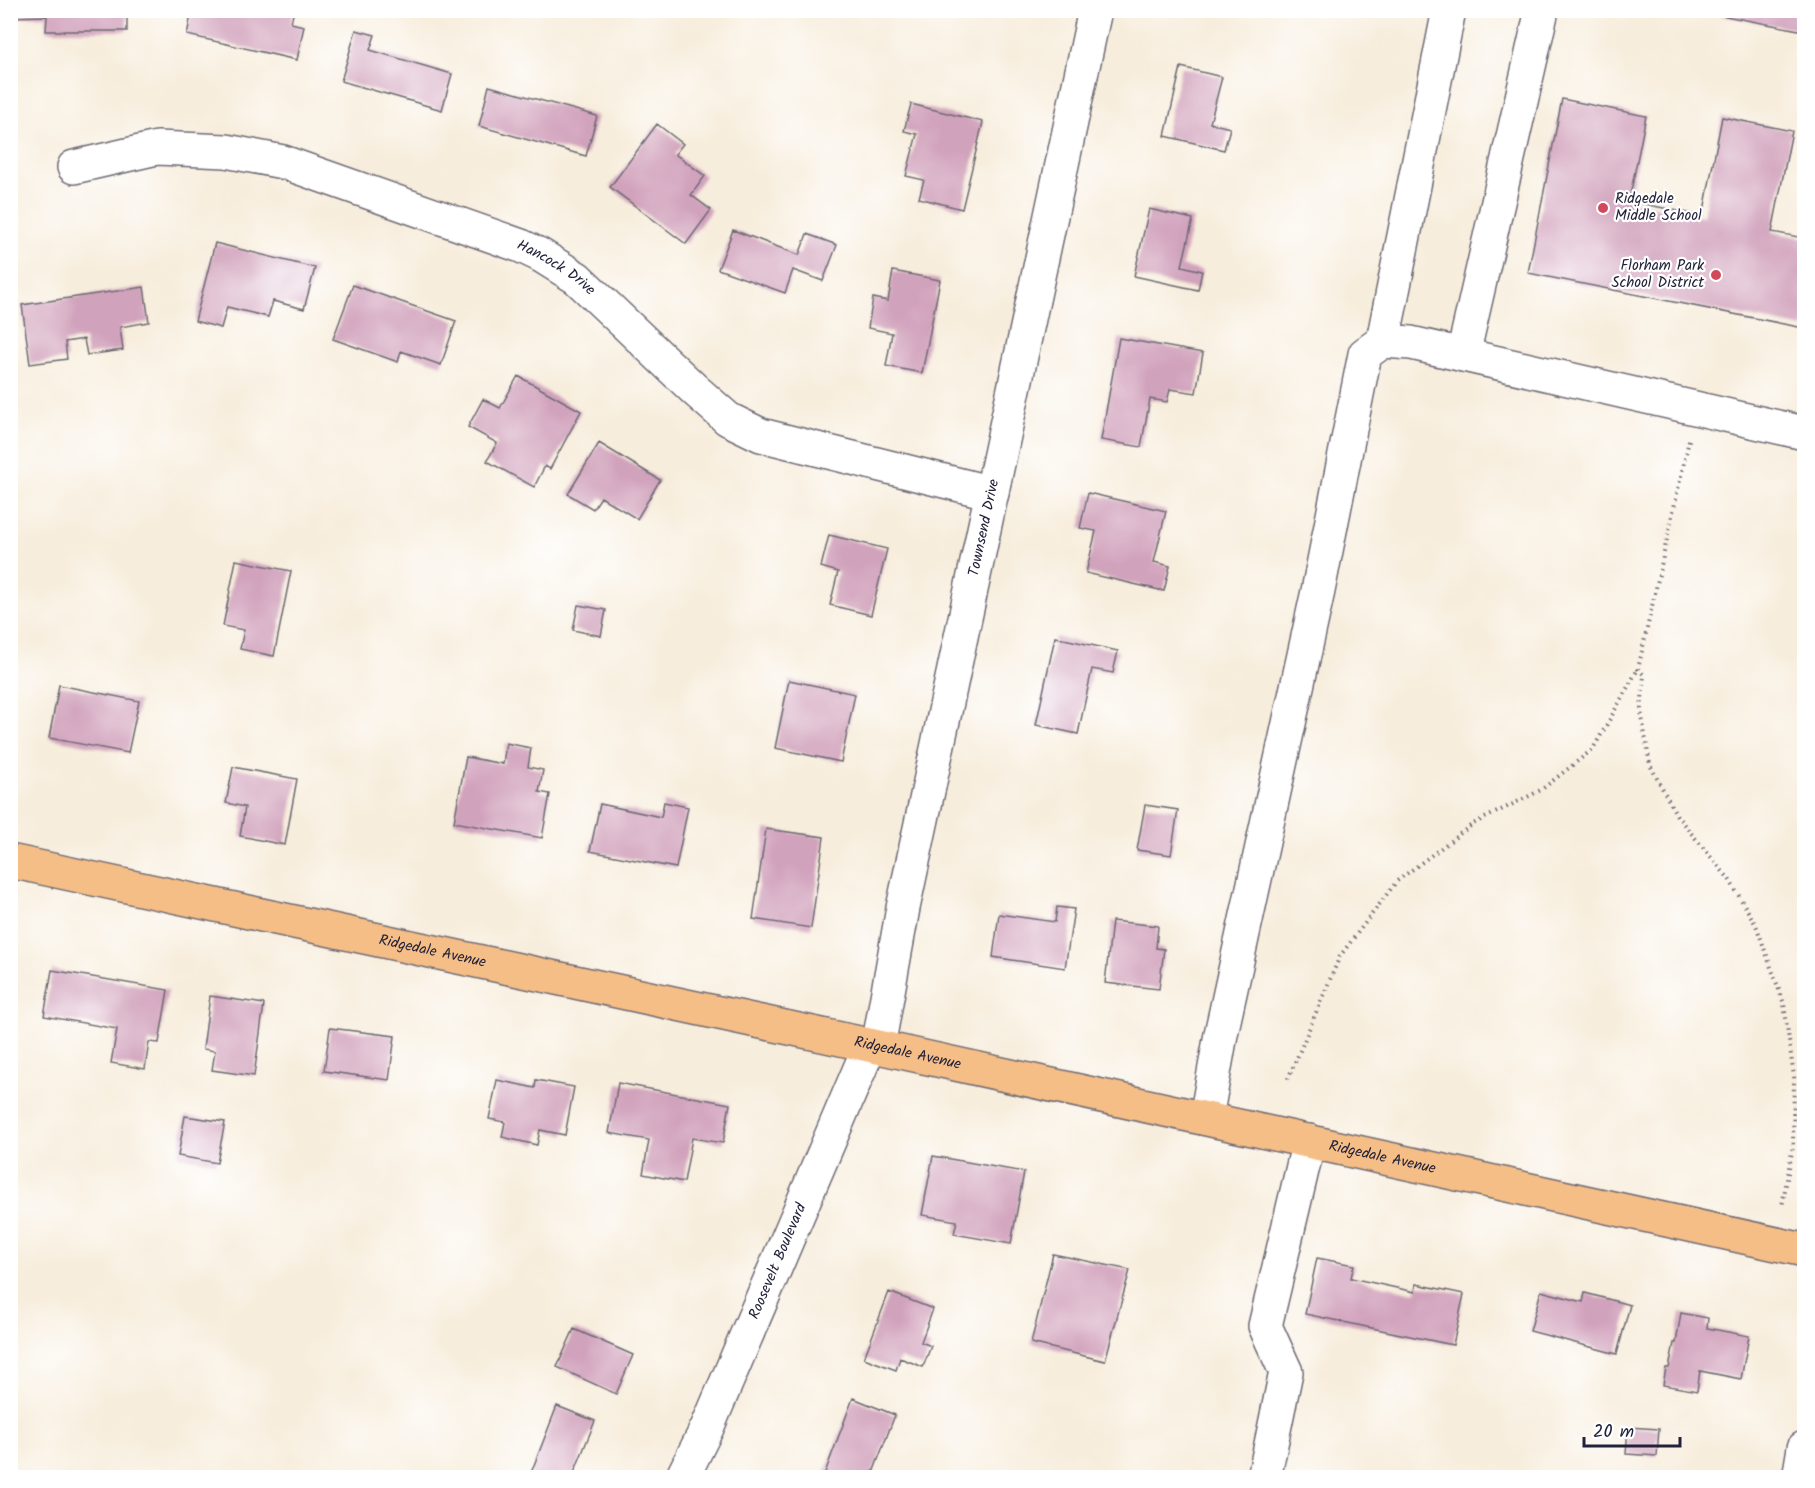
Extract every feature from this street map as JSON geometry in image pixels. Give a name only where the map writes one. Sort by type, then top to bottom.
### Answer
[{"type":"main road","name":"Ridgedale Avenue","points":[[10,861],[874,1046],[1804,1250]]},
{"type":"street","name":"Townsend Drive","points":[[874,1046],[1095,10]]},
{"type":"street","points":[[1383,341],[1449,10]]},
{"type":"street","points":[[1463,354],[1542,10]]},
{"type":"street","name":"Hancock Drive","points":[[74,167],[157,148],[226,151],[283,162],[521,246],[577,278],[728,419],[761,435],[992,493]]},
{"type":"street","points":[[1206,1118],[1221,1034],[1318,591],[1365,354],[1383,341],[1411,343],[1804,434]]},
{"type":"street","name":"Roosevelt Boulevard","points":[[682,1478],[874,1046]]},
{"type":"street","points":[[1264,1478],[1286,1372],[1265,1326],[1309,1141]]},
{"type":"street","points":[[1799,1478],[1804,1448]]},
{"type":"path","points":[[1288,1079],[1340,956],[1397,881],[1473,824],[1541,790],[1593,749],[1638,669],[1690,436]]},
{"type":"path","points":[[1638,669],[1644,675],[1641,711],[1650,765],[1677,816],[1729,879],[1756,925],[1784,1004],[1794,1077],[1793,1146],[1782,1206]]},
{"type":"building","points":[[13,10],[127,10],[127,31],[46,31],[47,16],[14,17]]},
{"type":"building","points":[[192,10],[294,10],[291,23],[304,26],[297,60],[187,35]]},
{"type":"building","points":[[1705,10],[1804,10],[1804,31],[1704,12]]},
{"type":"building","points":[[356,30],[375,35],[370,50],[452,74],[442,110],[341,81]]},
{"type":"building","points":[[1181,67],[1222,77],[1210,123],[1230,128],[1224,150],[1165,136]]},
{"type":"building","points":[[489,86],[597,116],[586,156],[479,126]]},
{"type":"building","name":"Ridgedale Middle School","points":[[1562,99],[1646,116],[1629,201],[1703,216],[1722,117],[1792,131],[1772,232],[1804,238],[1804,328],[1528,273]]},
{"type":"building","points":[[911,104],[983,122],[962,209],[919,198],[924,180],[906,176],[917,134],[904,131]]},
{"type":"building","points":[[657,124],[683,144],[675,154],[705,176],[691,195],[711,210],[686,244],[610,187]]},
{"type":"building","points":[[1149,209],[1193,219],[1182,266],[1202,271],[1198,290],[1134,276]]},
{"type":"building","points":[[733,230],[799,255],[807,234],[837,245],[823,281],[793,270],[785,293],[718,269]]},
{"type":"building","points":[[215,243],[315,268],[304,309],[273,301],[268,317],[227,307],[221,328],[195,321]]},
{"type":"building","points":[[893,271],[940,280],[922,373],[886,366],[892,333],[868,328],[873,298],[888,301]]},
{"type":"building","points":[[353,285],[456,321],[441,365],[401,351],[398,362],[333,339]]},
{"type":"building","points":[[144,287],[149,322],[120,327],[123,350],[87,355],[84,339],[65,342],[67,359],[30,364],[22,305]]},
{"type":"building","points":[[1119,338],[1203,353],[1196,393],[1170,389],[1167,402],[1150,399],[1141,447],[1101,440]]},
{"type":"building","points":[[518,376],[581,411],[550,469],[545,466],[534,487],[487,461],[497,443],[468,427],[483,399],[500,408]]},
{"type":"building","points":[[599,443],[660,480],[637,519],[601,497],[593,509],[568,494]]},
{"type":"building","points":[[1088,493],[1166,511],[1154,562],[1170,566],[1164,591],[1086,573],[1096,531],[1080,528]]},
{"type":"building","points":[[829,535],[887,549],[871,615],[830,605],[838,572],[821,567]]},
{"type":"building","points":[[236,560],[291,571],[274,656],[240,649],[244,630],[223,626]]},
{"type":"building","points":[[578,605],[606,610],[601,636],[573,630]]},
{"type":"building","points":[[1055,637],[1118,651],[1113,673],[1092,669],[1078,734],[1036,725]]},
{"type":"building","points":[[789,680],[855,694],[841,762],[775,748]]},
{"type":"building","points":[[59,685],[139,701],[128,753],[49,738]]},
{"type":"building","points":[[506,743],[531,748],[528,767],[543,770],[539,792],[550,794],[542,838],[454,822],[466,757],[503,764]]},
{"type":"building","points":[[233,767],[297,779],[285,845],[240,836],[245,807],[226,803]]},
{"type":"building","points":[[664,802],[688,807],[676,868],[590,851],[600,804],[661,817]]},
{"type":"building","points":[[1145,805],[1178,810],[1171,855],[1137,850]]},
{"type":"building","points":[[766,829],[824,837],[811,928],[753,919]]},
{"type":"building","points":[[1057,907],[1074,909],[1065,968],[993,957],[999,914],[1055,922]]},
{"type":"building","points":[[1112,921],[1158,926],[1156,948],[1164,949],[1159,989],[1105,983]]},
{"type":"building","points":[[52,970],[168,990],[159,1043],[149,1042],[145,1069],[111,1063],[117,1029],[44,1016]]},
{"type":"building","points":[[10,984],[17,985],[12,1020],[10,1020]]},
{"type":"building","points":[[210,996],[264,1004],[254,1076],[212,1070],[215,1051],[203,1049]]},
{"type":"building","points":[[330,1028],[395,1036],[389,1080],[324,1071]]},
{"type":"building","points":[[497,1080],[535,1088],[536,1080],[574,1087],[565,1135],[540,1130],[537,1145],[502,1137],[505,1122],[489,1119]]},
{"type":"building","points":[[618,1083],[730,1104],[723,1143],[692,1138],[684,1182],[643,1174],[649,1140],[609,1133]]},
{"type":"building","points":[[185,1116],[225,1122],[217,1163],[178,1156]]},
{"type":"building","points":[[933,1156],[1024,1172],[1011,1244],[954,1234],[957,1221],[922,1215]]},
{"type":"building","points":[[1053,1254],[1130,1270],[1105,1361],[1031,1343]]},
{"type":"building","points":[[1317,1258],[1354,1265],[1351,1278],[1415,1292],[1416,1284],[1464,1294],[1453,1345],[1305,1314]]},
{"type":"building","points":[[1541,1291],[1583,1302],[1585,1293],[1630,1305],[1617,1354],[1530,1331]]},
{"type":"building","points":[[889,1292],[933,1309],[921,1342],[931,1346],[923,1367],[900,1358],[896,1370],[864,1358]]},
{"type":"building","points":[[1681,1313],[1708,1318],[1707,1328],[1749,1336],[1741,1379],[1700,1371],[1697,1391],[1663,1385],[1666,1368],[1669,1368],[1674,1343],[1676,1343]]},
{"type":"building","points":[[574,1329],[633,1355],[616,1394],[557,1367]]},
{"type":"building","points":[[853,1398],[895,1415],[871,1478],[823,1478]]},
{"type":"building","points":[[557,1406],[595,1421],[572,1478],[529,1478]]},
{"type":"building","points":[[1628,1427],[1659,1429],[1657,1456],[1626,1454]]},
{"type":"place","name":"Ridgedale Middle School","points":[[1603,208]]},
{"type":"place","name":"Florham Park School District","points":[[1716,275]]}]
